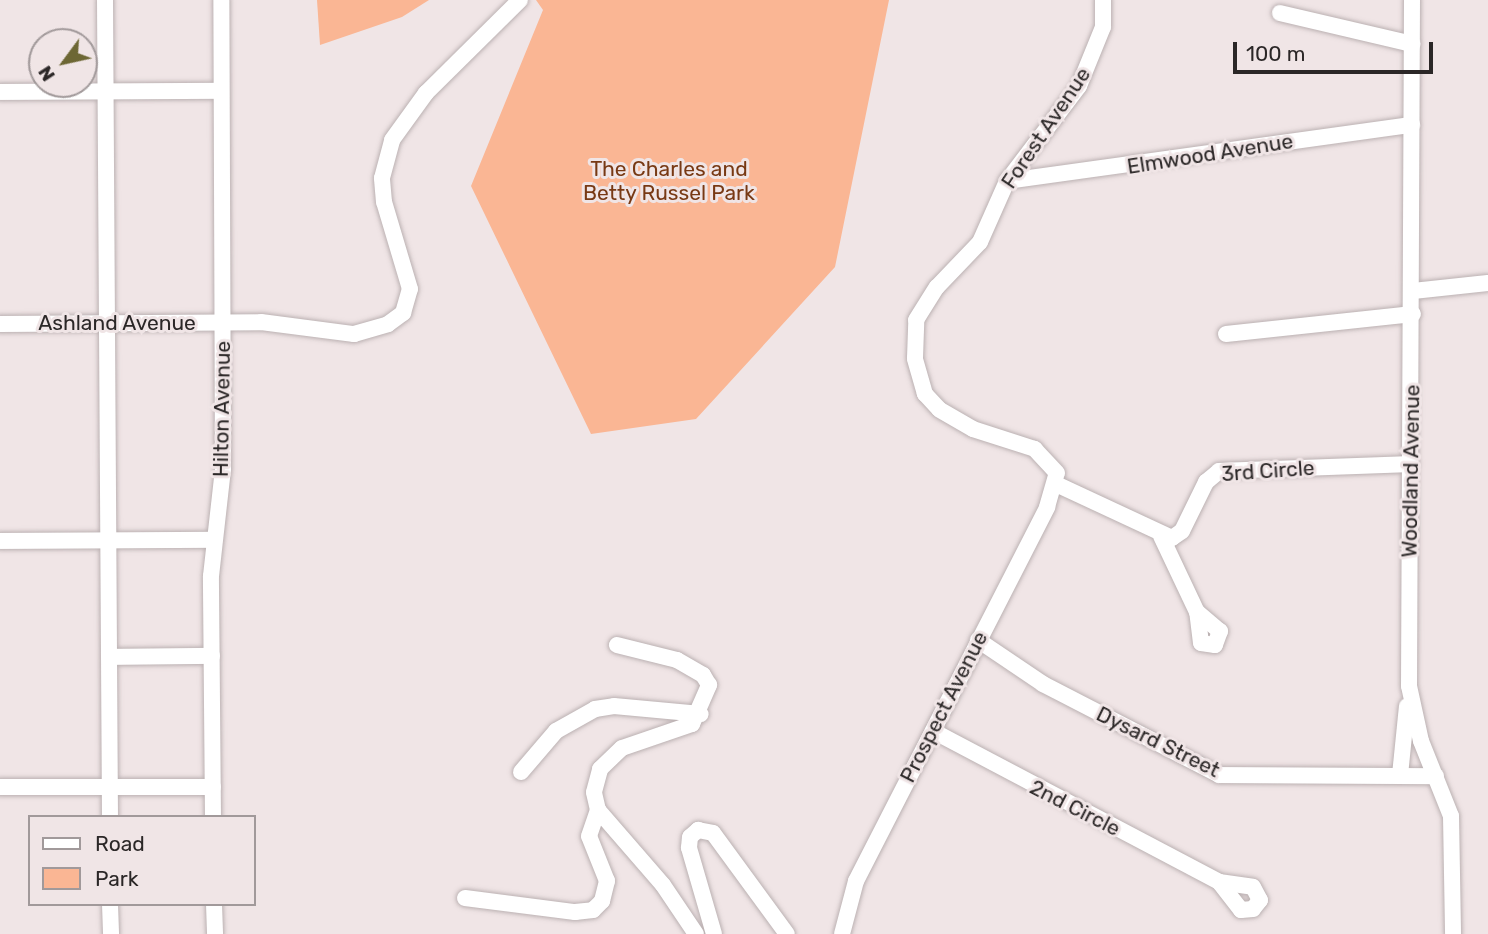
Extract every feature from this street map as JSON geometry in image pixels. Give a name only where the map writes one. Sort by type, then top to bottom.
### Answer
[{"type":"street","points":[[105,0],[110,815]]},
{"type":"street","name":"Hilton Avenue","points":[[213,815],[214,540],[223,469],[221,0]]},
{"type":"street","name":"Ashland Avenue","points":[[0,324],[224,323],[354,334],[373,332],[403,313],[409,271],[384,202],[385,159],[402,121],[426,93],[520,0]]},
{"type":"street","name":"Forest Avenue","points":[[1056,484],[1057,473],[1035,449],[973,429],[939,409],[925,394],[915,358],[916,320],[937,287],[981,242],[1007,181],[1090,67],[1103,27],[1103,0]]},
{"type":"street","name":"Woodland Avenue","points":[[1412,0],[1413,314],[1409,686],[1415,724],[1451,816],[1453,934]]},
{"type":"street","points":[[1280,13],[1412,44]]},
{"type":"street","points":[[0,92],[221,90]]},
{"type":"street","name":"Elmwood Avenue","points":[[1007,181],[1412,125]]},
{"type":"street","points":[[1413,291],[1488,283]]},
{"type":"street","points":[[1226,334],[1413,314]]},
{"type":"street","name":"3rd Circle","points":[[1161,537],[1182,531],[1206,482],[1219,471],[1411,464]]},
{"type":"street","points":[[1056,484],[1161,537],[1197,612]]},
{"type":"street","name":"Prospect Avenue","points":[[842,934],[856,881],[1056,484]]},
{"type":"street","points":[[0,541],[214,540]]},
{"type":"street","name":"Dysard Street","points":[[978,640],[1044,684],[1219,775],[1436,776]]},
{"type":"street","points":[[465,898],[593,910],[605,895],[607,881],[589,836],[598,810],[596,780],[605,761],[637,741],[681,732],[701,714],[709,685],[703,675],[677,660],[617,645]]},
{"type":"street","points":[[108,657],[212,656]]},
{"type":"street","points":[[1400,775],[1409,686]]},
{"type":"street","points":[[521,772],[556,731],[595,709],[614,706],[701,714]]},
{"type":"street","name":"2nd Circle","points":[[933,731],[1219,882]]},
{"type":"street","points":[[0,787],[213,787]]},
{"type":"street","points":[[598,810],[663,885],[696,934]]},
{"type":"street","points":[[714,934],[689,848],[698,830],[713,833],[788,934]]},
{"type":"street","points":[[110,906],[111,934]]},
{"type":"street","points":[[214,906],[215,934]]},
{"type":"green space","points":[[317,0],[429,0],[402,17],[320,45]]},
{"type":"green space","name":"The Charles and Betty Russel Park","points":[[536,0],[889,0],[835,267],[696,419],[591,434],[471,186],[543,10]]}]
